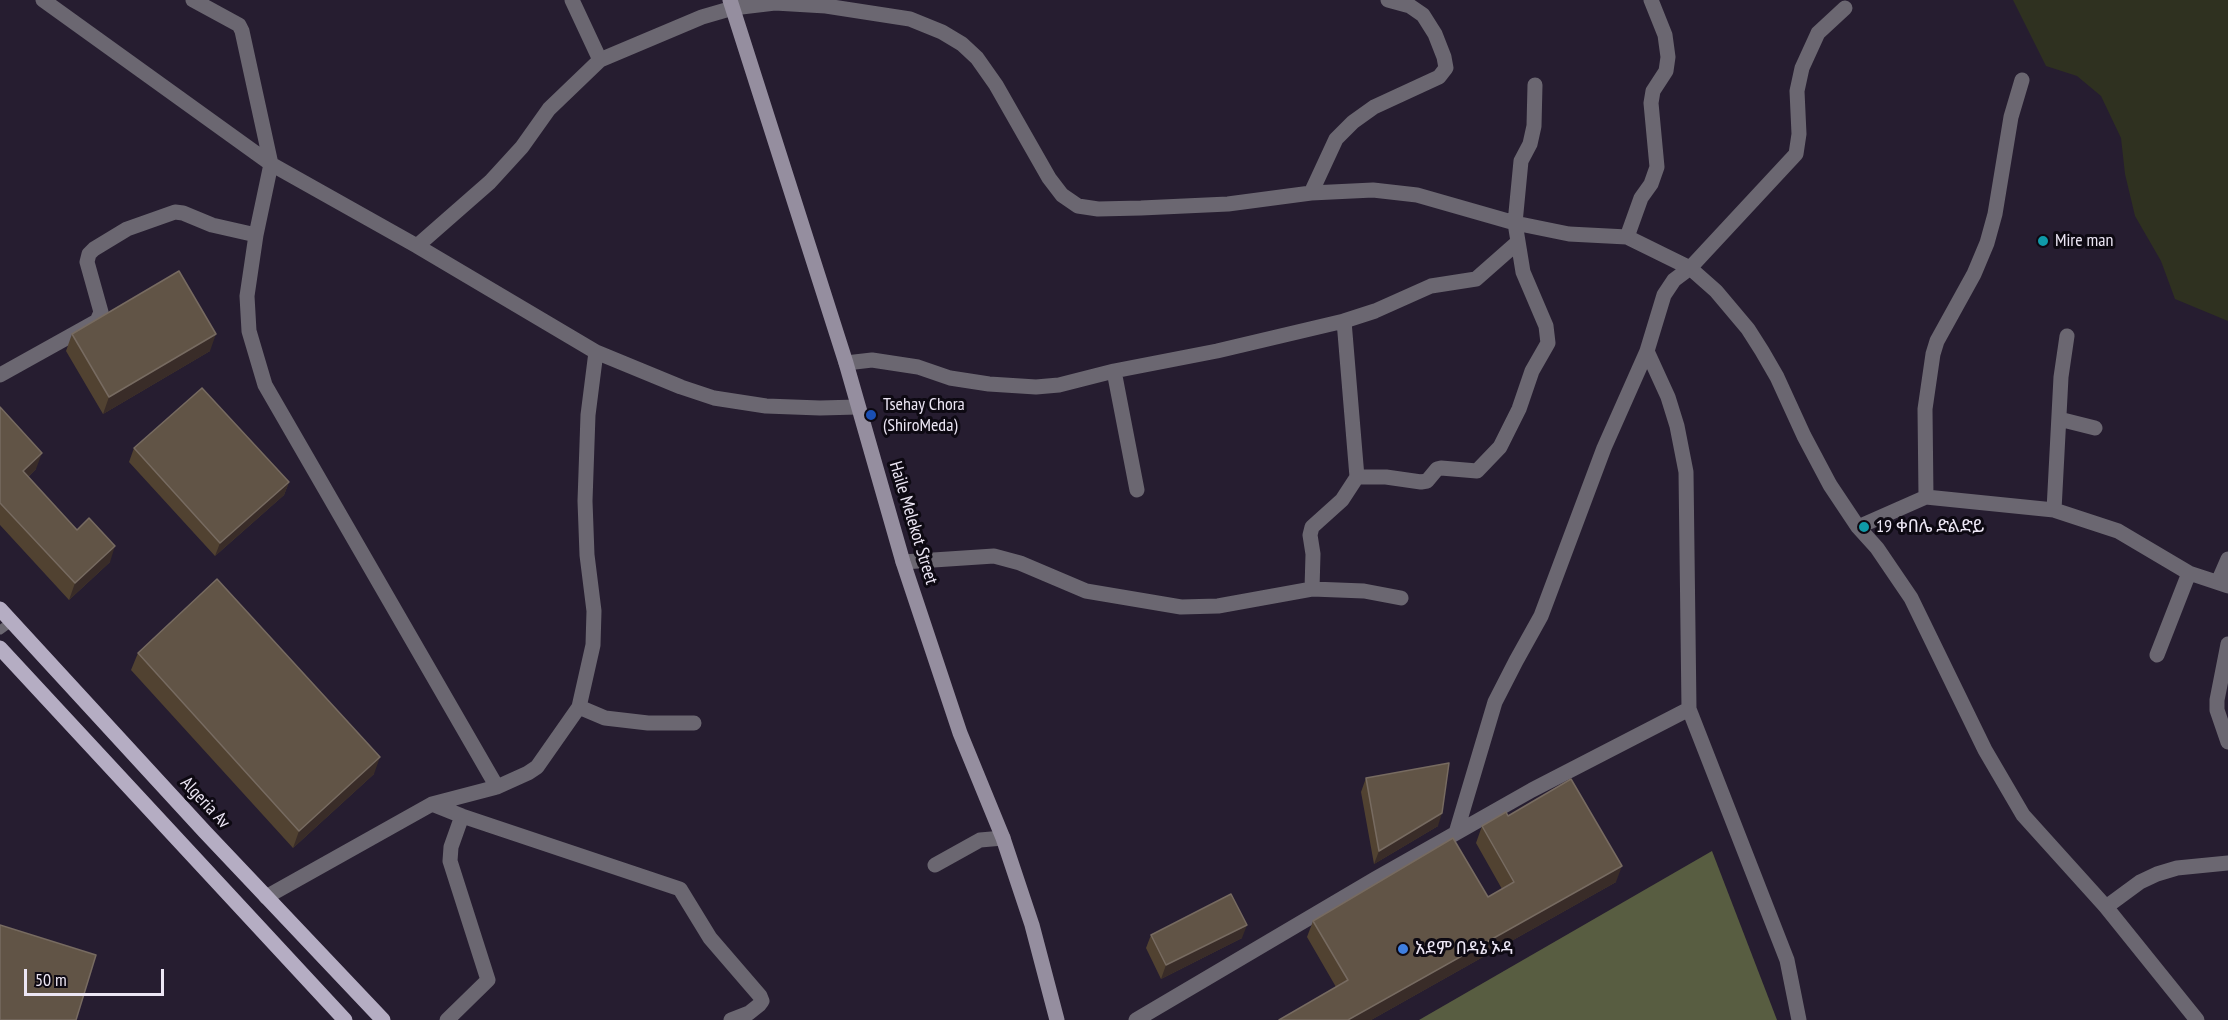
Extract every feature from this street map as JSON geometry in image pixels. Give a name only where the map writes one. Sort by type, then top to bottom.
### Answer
[{"type":"main road","name":"Haile Melekot Street","points":[[731,4],[846,363],[903,562],[960,733],[1002,838],[1032,925],[1057,1020]]},
{"type":"main road","name":"Algeria Av","points":[[0,609],[6,626],[383,1020]]},
{"type":"main road","points":[[0,648],[345,1020]]},
{"type":"street","points":[[43,0],[271,165],[417,246],[596,352],[714,398],[766,406],[858,407]]},
{"type":"street","points":[[193,0],[239,25],[242,30],[271,165],[256,235],[247,296],[249,331],[266,385],[497,787]]},
{"type":"street","points":[[572,0],[600,60]]},
{"type":"street","points":[[1311,193],[1336,140],[1353,122],[1374,107],[1439,77],[1446,68],[1435,34],[1423,15],[1410,6],[1388,0]]},
{"type":"street","points":[[1628,237],[1641,198],[1651,184],[1657,167],[1653,145],[1651,103],[1653,91],[1666,71],[1668,57],[1665,35],[1651,0]]},
{"type":"street","points":[[417,246],[490,182],[522,147],[549,109],[600,60],[731,4],[775,3],[828,3],[910,19],[942,32],[962,44],[977,58],[996,85],[1049,178],[1062,195],[1078,206],[1098,209],[1228,204],[1311,193],[1373,190],[1417,195],[1515,223],[1569,234],[1628,237],[1690,268],[1716,291],[1748,329],[1762,351],[1830,485],[1911,598],[1984,750],[2023,815],[2106,907],[2197,1020]]},
{"type":"street","points":[[1456,833],[1496,702],[1541,616],[1604,448],[1647,351],[1664,295],[1674,280],[1690,268],[1796,154],[1799,134],[1797,90],[1802,68],[1818,33],[1845,8]]},
{"type":"street","points":[[1926,497],[1925,410],[1933,354],[1937,341],[1974,274],[1987,243],[1995,214],[2011,117],[2022,80]]},
{"type":"street","points":[[1358,477],[1386,477],[1421,482],[1427,481],[1437,469],[1441,468],[1476,471],[1500,447],[1519,409],[1532,371],[1548,343],[1546,326],[1523,272],[1515,223],[1521,161],[1530,144],[1534,126],[1535,85]]},
{"type":"street","points":[[0,375],[97,321],[101,312],[87,262],[89,254],[127,229],[175,212],[212,225],[256,235]]},
{"type":"street","points":[[846,363],[872,360],[918,367],[950,378],[989,384],[1036,387],[1059,385],[1344,321],[1376,311],[1431,286],[1476,279],[1518,242]]},
{"type":"street","points":[[1312,589],[1310,535],[1312,527],[1342,500],[1358,477],[1344,321]]},
{"type":"street","points":[[2054,510],[2061,377],[2067,336]]},
{"type":"street","points":[[1647,351],[1668,397],[1677,426],[1686,472],[1689,709],[1787,960],[1799,1020]]},
{"type":"street","points":[[266,897],[432,804],[497,787],[537,767],[579,707],[593,645],[594,611],[587,555],[585,501],[588,415],[596,352]]},
{"type":"street","points":[[1114,371],[1137,490]]},
{"type":"street","points":[[2059,419],[2096,428]]},
{"type":"street","points":[[1858,527],[1926,497],[2054,510],[2118,531],[2189,573],[2223,584],[2228,559]]},
{"type":"street","points":[[903,562],[994,556],[1020,562],[1086,591],[1180,607],[1218,606],[1312,589],[1364,591],[1401,598]]},
{"type":"street","points":[[2157,654],[2189,573]]},
{"type":"street","points":[[2228,644],[2217,700],[2217,710],[2228,742]]},
{"type":"street","points":[[579,707],[605,718],[648,723],[694,723]]},
{"type":"street","points":[[1136,1020],[1375,879],[1532,790],[1689,709]]},
{"type":"street","points":[[432,804],[680,889],[710,938],[762,1001],[749,1013],[730,1020]]},
{"type":"street","points":[[447,1020],[488,980],[450,861],[450,847],[462,816]]},
{"type":"street","points":[[935,865],[980,840],[1002,838]]},
{"type":"street","points":[[2106,907],[2140,882],[2157,874],[2177,868],[2228,863]]},
{"type":"green space","points":[[2013,0],[2228,0],[2228,321],[2175,299],[2161,261],[2135,216],[2125,174],[2121,138],[2101,96],[2077,76],[2046,66]]},
{"type":"green space","points":[[1712,851],[1777,1020],[1419,1020]]},
{"type":"building","points":[[179,271],[216,334],[109,397],[72,334]]},
{"type":"building","points":[[202,388],[289,482],[220,543],[134,448]]},
{"type":"building","points":[[0,407],[42,453],[23,471],[77,530],[89,518],[115,546],[75,583],[0,503]]},
{"type":"building","points":[[217,579],[380,757],[299,831],[138,653]]},
{"type":"building","points":[[1449,763],[1442,813],[1379,851],[1366,778]]},
{"type":"building","points":[[1571,779],[1622,866],[1348,1020],[1279,1020],[1348,980],[1313,921],[1453,838],[1488,897],[1514,882],[1482,826],[1506,812],[1508,816]]},
{"type":"building","points":[[1231,894],[1247,925],[1166,965],[1151,935]]},
{"type":"building","points":[[0,925],[96,955],[76,1020],[0,1020]]},
{"type":"place","name":"Mire man","points":[[2043,241]]},
{"type":"place","name":"Tsehay Chora (ShiroMeda)","points":[[871,415]]},
{"type":"place","name":"19 ቀበሌ ድልድይ","points":[[1864,527]]},
{"type":"place","name":"አደም በዳኔ ኦዳ","points":[[1403,949]]}]
